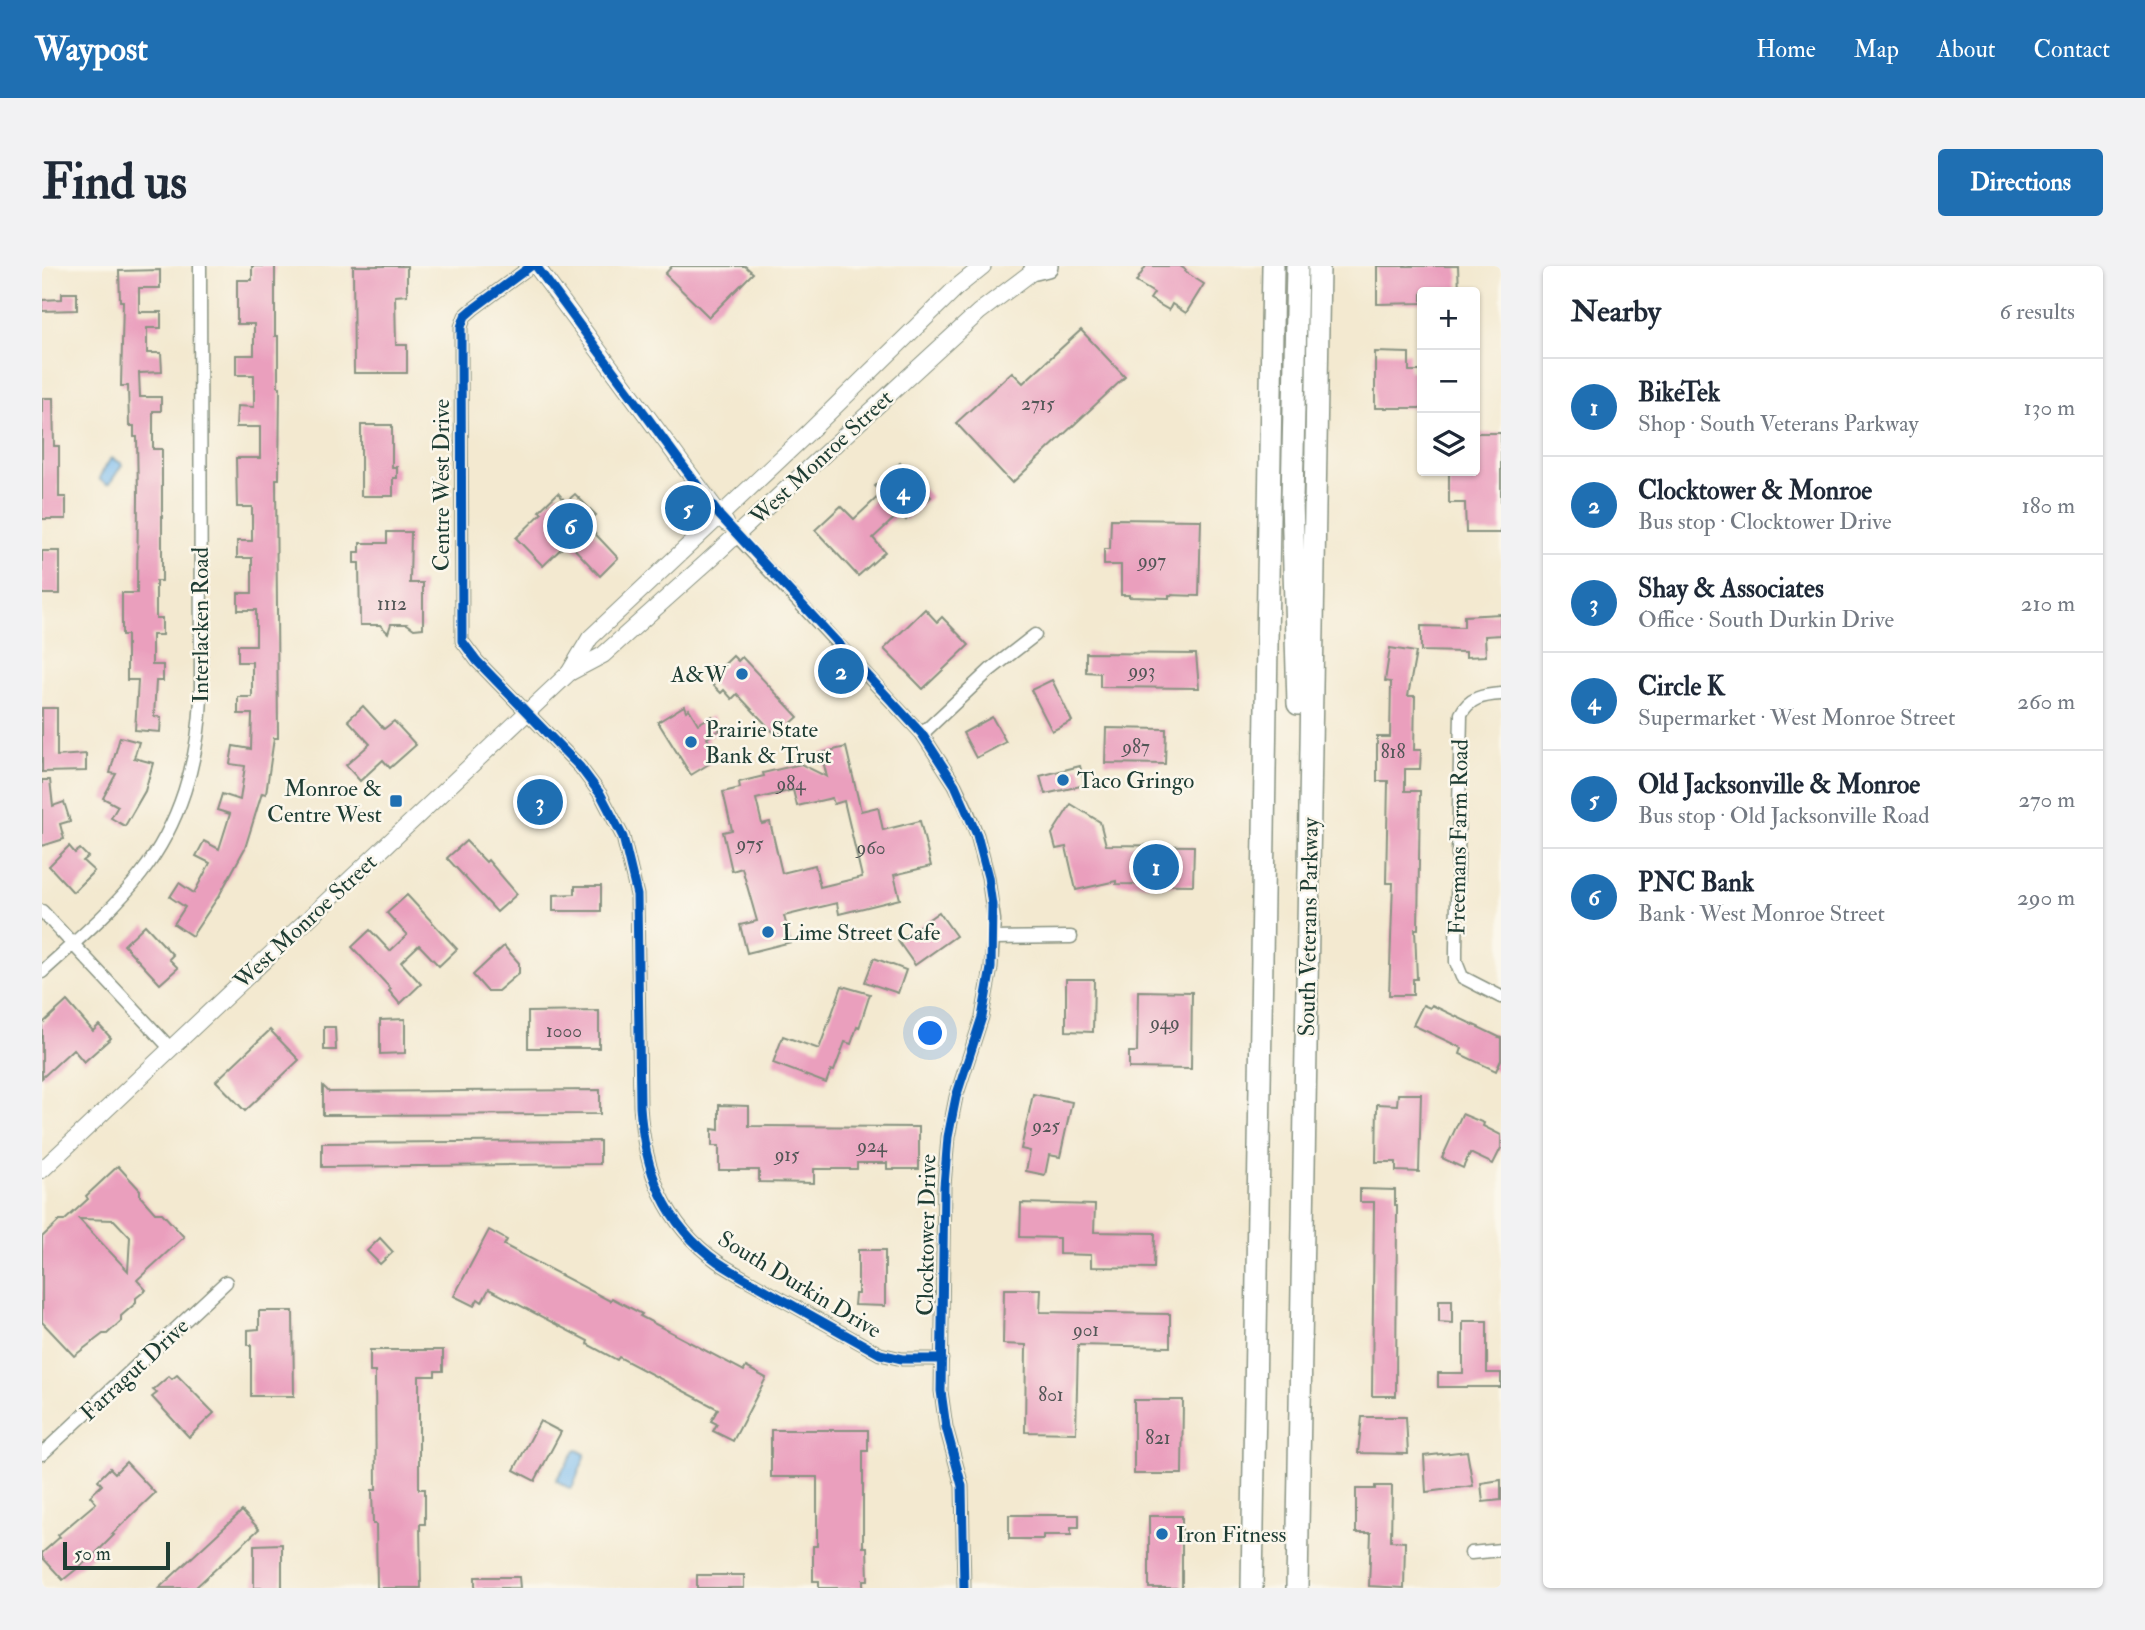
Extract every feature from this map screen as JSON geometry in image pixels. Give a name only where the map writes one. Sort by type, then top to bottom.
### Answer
[{"type":"highway","name":"South Veterans Parkway","points":[[1252,1588],[1273,266]]},
{"type":"highway","points":[[1297,266],[1292,500],[1294,600],[1299,722],[1310,775]]},
{"type":"highway","name":"South Veterans Parkway","points":[[1297,1588],[1319,266]]},
{"type":"highway","points":[[1311,716],[1324,665],[1331,266]]},
{"type":"street","name":"Interlacken Road","points":[[42,972],[124,893],[155,853],[171,826],[180,803],[196,748],[201,699],[200,266]]},
{"type":"street","name":"Centre West Drive","points":[[528,711],[477,661],[462,641],[460,343],[465,316],[485,298],[531,266]]},
{"type":"street","points":[[536,266],[736,535]]},
{"type":"street","name":"West Monroe Street","points":[[569,673],[590,638],[957,287],[983,266]]},
{"type":"street","name":"West Monroe Street","points":[[42,1170],[569,673],[603,655],[979,312],[1041,267]]},
{"type":"street","name":"Clocktower Drive","points":[[736,535],[922,734],[955,785],[977,835],[990,884],[993,938],[990,979],[982,1017],[956,1097],[948,1137],[944,1186],[942,1359]]},
{"type":"street","points":[[922,734],[990,670],[1035,635]]},
{"type":"street","name":"Freemans Farm Road","points":[[1501,694],[1478,697],[1466,704],[1461,714],[1456,948],[1456,962],[1462,977],[1501,997]]},
{"type":"street","name":"South Durkin Drive","points":[[528,711],[580,767],[601,795],[618,824],[630,861],[637,895],[638,917],[642,1141],[652,1177],[672,1213],[690,1237],[717,1261],[880,1354],[902,1359],[942,1359]]},
{"type":"street","points":[[42,911],[171,1049]]},
{"type":"street","points":[[993,938],[1071,937]]},
{"type":"street","name":"Farragut Drive","points":[[42,1454],[226,1282]]},
{"type":"street","points":[[942,1359],[942,1408],[962,1486],[964,1588]]},
{"type":"street","points":[[1471,1553],[1501,1550]]},
{"type":"water","points":[[111,458],[122,465],[107,484],[100,480],[100,476]]},
{"type":"water","points":[[577,1450],[585,1454],[585,1457],[570,1489],[556,1480]]},
{"type":"building","points":[[252,266],[275,266],[275,336],[278,336],[280,387],[279,479],[276,479],[278,738],[274,738],[266,794],[262,793],[245,848],[220,894],[192,936],[174,924],[185,907],[170,897],[179,883],[194,893],[210,863],[196,856],[204,841],[219,849],[230,814],[217,810],[222,794],[240,800],[245,766],[230,764],[233,746],[251,749],[252,714],[238,714],[238,697],[252,697],[252,662],[238,662],[238,645],[256,645],[256,610],[238,610],[238,593],[252,593],[252,558],[237,558],[237,541],[252,541],[252,507],[237,507],[236,458],[260,458],[260,427],[236,427],[237,406],[254,407],[254,375],[236,375],[236,355],[254,355],[254,324],[237,324],[237,280],[252,280]]},
{"type":"building","points":[[353,266],[407,266],[407,295],[395,296],[396,345],[407,345],[407,373],[354,373]]},
{"type":"building","points":[[672,266],[745,266],[753,273],[709,317],[665,274]]},
{"type":"building","points":[[1146,266],[1180,266],[1204,284],[1186,313],[1172,304],[1169,310],[1150,299],[1154,293],[1136,282]]},
{"type":"building","points":[[1377,266],[1458,266],[1459,287],[1417,287],[1417,303],[1377,304]]},
{"type":"building","points":[[160,270],[160,288],[139,288],[139,312],[161,312],[161,328],[147,328],[147,353],[161,353],[162,372],[139,373],[140,397],[161,397],[161,411],[153,411],[153,449],[162,449],[162,581],[156,581],[156,618],[162,618],[162,635],[152,635],[152,665],[163,665],[163,681],[156,681],[154,716],[161,717],[160,732],[135,730],[138,680],[127,680],[127,635],[122,635],[122,593],[137,593],[138,496],[137,437],[134,437],[134,426],[129,426],[128,386],[121,386],[123,301],[120,301],[119,271]]},
{"type":"building","points":[[62,293],[77,293],[77,310],[42,311],[42,300],[62,299]]},
{"type":"building","points":[[1081,330],[1125,377],[1012,483],[956,423],[1012,372],[1023,383]]},
{"type":"building","points":[[1375,352],[1409,353],[1409,371],[1417,371],[1417,408],[1375,408]]},
{"type":"building","points":[[42,398],[53,398],[54,446],[59,446],[59,497],[66,497],[66,519],[42,519]]},
{"type":"building","points":[[361,425],[392,425],[392,467],[397,467],[397,478],[393,478],[393,496],[361,496]]},
{"type":"building","points":[[1480,433],[1501,433],[1501,533],[1466,533],[1465,503],[1449,503],[1449,476],[1480,476]]},
{"type":"building","points":[[900,463],[931,497],[906,520],[900,513],[873,538],[885,552],[858,576],[815,530],[841,506],[854,519],[882,493],[875,486]]},
{"type":"building","points":[[558,493],[566,502],[575,494],[596,515],[586,524],[618,558],[600,576],[568,542],[543,566],[516,538]]},
{"type":"building","points":[[1111,519],[1201,520],[1199,596],[1169,595],[1169,598],[1121,595],[1121,565],[1104,565],[1104,549],[1110,549]]},
{"type":"building","points":[[387,532],[411,532],[410,583],[423,583],[423,628],[414,629],[407,624],[391,624],[388,633],[380,625],[360,625],[359,563],[354,563],[354,552],[360,552],[360,543],[387,543]]},
{"type":"building","points":[[42,551],[60,551],[60,594],[42,594]]},
{"type":"building","points":[[925,609],[937,622],[942,617],[969,645],[923,689],[884,649]]},
{"type":"building","points":[[1500,614],[1501,635],[1485,636],[1486,656],[1466,657],[1466,652],[1421,651],[1421,626],[1464,627],[1464,616]]},
{"type":"building","points":[[1390,648],[1416,652],[1408,696],[1415,696],[1414,750],[1421,750],[1420,769],[1405,769],[1405,791],[1420,791],[1418,929],[1415,929],[1417,979],[1413,979],[1413,995],[1389,995],[1393,883],[1386,883],[1388,781],[1377,781],[1377,737],[1390,737],[1391,682],[1385,681]]},
{"type":"building","points":[[1086,653],[1196,654],[1199,688],[1100,687],[1100,673],[1086,672]]},
{"type":"building","points":[[733,656],[738,661],[742,657],[798,717],[777,736],[737,694],[732,699],[724,690],[721,693],[708,680]]},
{"type":"building","points":[[1052,680],[1072,721],[1052,731],[1031,690]]},
{"type":"building","points":[[363,706],[384,729],[394,721],[416,745],[390,768],[383,760],[360,781],[346,765],[370,744],[348,720]]},
{"type":"building","points":[[684,706],[686,711],[689,709],[698,724],[712,716],[720,730],[707,738],[717,759],[691,775],[658,722]]},
{"type":"building","points":[[42,708],[57,708],[57,756],[86,754],[86,771],[42,772]]},
{"type":"building","points":[[992,717],[1006,742],[976,758],[963,733]]},
{"type":"building","points":[[1106,728],[1166,729],[1165,764],[1105,763]]},
{"type":"building","points":[[120,737],[139,742],[134,758],[153,763],[145,791],[125,826],[111,818],[118,806],[103,798],[116,774],[110,773]]},
{"type":"building","points":[[846,747],[861,811],[878,807],[883,830],[920,821],[931,866],[894,875],[900,899],[839,914],[837,903],[784,916],[791,942],[747,953],[740,925],[757,921],[742,868],[732,871],[723,832],[732,830],[723,792],[740,788],[739,782],[764,776],[763,773],[801,764],[827,777],[821,753]],"holes":[[[793,790],[797,806],[832,798],[834,804],[844,801],[862,877],[820,887],[815,865],[782,873],[770,822],[762,824],[756,799]]]},
{"type":"building","points":[[1080,766],[1085,785],[1045,794],[1040,776]]},
{"type":"building","points":[[535,777],[563,808],[544,825],[516,794]]},
{"type":"building","points":[[42,780],[50,780],[53,806],[64,802],[70,821],[60,824],[64,839],[42,846]]},
{"type":"building","points":[[1071,804],[1100,822],[1106,845],[1194,846],[1193,885],[1116,884],[1116,881],[1076,890],[1066,847],[1056,849],[1052,834]]},
{"type":"building","points":[[466,841],[486,862],[488,860],[517,894],[497,912],[447,858]]},
{"type":"building","points":[[69,846],[75,853],[80,849],[88,857],[83,861],[94,871],[73,892],[49,866]]},
{"type":"building","points":[[575,886],[601,886],[601,911],[553,911],[553,895],[575,894]]},
{"type":"building","points":[[407,895],[457,949],[439,966],[419,945],[401,962],[421,984],[400,1004],[389,991],[391,989],[352,947],[370,930],[390,951],[407,935],[387,913]]},
{"type":"building","points":[[939,912],[956,936],[915,965],[898,941]]},
{"type":"building","points":[[145,925],[173,955],[169,959],[178,968],[160,984],[124,945]]},
{"type":"building","points":[[504,946],[519,963],[519,973],[498,991],[487,991],[473,975]]},
{"type":"building","points":[[874,958],[906,970],[898,993],[865,982]]},
{"type":"building","points":[[1066,979],[1094,979],[1093,1032],[1066,1031]]},
{"type":"building","points":[[842,986],[870,994],[859,1028],[857,1027],[851,1044],[845,1042],[834,1071],[831,1070],[826,1083],[773,1063],[783,1036],[819,1049]]},
{"type":"building","points":[[1138,991],[1192,992],[1191,1069],[1129,1068],[1129,1052],[1137,1052]]},
{"type":"building","points":[[67,1001],[93,1031],[99,1025],[111,1038],[84,1062],[73,1049],[42,1078],[42,1024]]},
{"type":"building","points":[[1423,1005],[1430,1008],[1432,1005],[1501,1038],[1501,1060],[1496,1071],[1460,1054],[1462,1048],[1413,1025]]},
{"type":"building","points":[[599,1011],[599,1048],[528,1048],[528,1012]]},
{"type":"building","points":[[405,1019],[405,1053],[380,1054],[380,1020]]},
{"type":"building","points":[[324,1027],[335,1027],[336,1050],[324,1050]]},
{"type":"building","points":[[270,1030],[299,1060],[245,1111],[216,1081]]},
{"type":"building","points":[[323,1086],[329,1092],[600,1090],[600,1114],[323,1115]]},
{"type":"building","points":[[1033,1094],[1072,1102],[1060,1157],[1049,1155],[1045,1175],[1026,1171],[1030,1151],[1021,1149]]},
{"type":"building","points":[[1398,1094],[1421,1094],[1419,1172],[1396,1171],[1396,1162],[1376,1162],[1377,1104],[1397,1105]]},
{"type":"building","points":[[719,1105],[749,1106],[749,1126],[919,1127],[919,1169],[887,1169],[887,1163],[857,1163],[857,1169],[814,1169],[814,1183],[759,1182],[759,1170],[719,1170],[719,1146],[712,1146],[712,1129],[719,1130]]},
{"type":"building","points":[[1462,1114],[1484,1123],[1483,1126],[1501,1135],[1501,1148],[1493,1164],[1470,1153],[1463,1168],[1442,1158]]},
{"type":"building","points":[[600,1141],[600,1164],[322,1167],[322,1143]]},
{"type":"building","points":[[118,1166],[140,1190],[140,1196],[155,1213],[162,1213],[184,1237],[137,1280],[146,1290],[121,1316],[121,1321],[74,1356],[42,1322],[42,1237],[88,1199],[86,1196]],"holes":[[[79,1219],[114,1220],[130,1237],[128,1271]]]},
{"type":"building","points":[[1360,1189],[1395,1190],[1396,1396],[1372,1396],[1374,1202],[1360,1202]]},
{"type":"building","points":[[1021,1203],[1095,1205],[1094,1232],[1155,1233],[1154,1268],[1091,1267],[1091,1255],[1059,1254],[1059,1238],[1020,1237]]},
{"type":"building","points":[[489,1230],[507,1240],[504,1245],[610,1301],[612,1298],[642,1314],[640,1316],[744,1371],[746,1367],[766,1378],[733,1441],[713,1431],[717,1424],[711,1421],[718,1409],[619,1357],[617,1360],[587,1344],[588,1341],[489,1289],[482,1302],[478,1299],[474,1306],[454,1296]]},
{"type":"building","points":[[380,1238],[393,1252],[380,1264],[367,1251]]},
{"type":"building","points":[[858,1250],[885,1250],[885,1306],[854,1305],[855,1294],[858,1294]]},
{"type":"building","points":[[1004,1289],[1041,1289],[1040,1312],[1170,1314],[1170,1347],[1078,1345],[1076,1433],[1025,1432],[1026,1345],[1003,1344]]},
{"type":"building","points":[[1439,1300],[1452,1300],[1452,1323],[1439,1322]]},
{"type":"building","points":[[259,1311],[293,1311],[294,1396],[251,1396],[251,1345],[248,1345],[248,1330],[259,1329]]},
{"type":"building","points":[[1463,1321],[1487,1321],[1487,1373],[1501,1373],[1501,1387],[1438,1387],[1438,1373],[1463,1373]]},
{"type":"building","points":[[370,1350],[443,1350],[443,1371],[435,1371],[435,1376],[419,1376],[419,1489],[425,1489],[425,1524],[420,1524],[421,1588],[377,1588],[376,1524],[373,1524],[372,1490],[376,1490],[375,1372],[370,1372]]},
{"type":"building","points":[[177,1375],[214,1413],[189,1437],[152,1397],[157,1393],[153,1390],[169,1376],[172,1379]]},
{"type":"building","points":[[1134,1400],[1183,1400],[1182,1474],[1134,1474]]},
{"type":"building","points":[[1362,1417],[1406,1417],[1408,1454],[1358,1453]]},
{"type":"building","points":[[540,1421],[561,1432],[535,1481],[514,1470]]},
{"type":"building","points":[[771,1430],[868,1430],[868,1451],[863,1451],[863,1547],[867,1547],[868,1580],[863,1580],[863,1588],[819,1588],[819,1581],[813,1581],[813,1546],[817,1546],[817,1477],[771,1477]]},
{"type":"building","points":[[1467,1451],[1473,1486],[1426,1492],[1424,1456]]},
{"type":"building","points":[[126,1462],[155,1493],[94,1555],[63,1580],[42,1557],[42,1553],[60,1537],[58,1535],[96,1503],[90,1496],[102,1485],[98,1480],[110,1468],[115,1473]]},
{"type":"building","points":[[1501,1480],[1501,1500],[1483,1502],[1481,1483]]},
{"type":"building","points":[[1375,1486],[1392,1486],[1391,1541],[1405,1542],[1404,1588],[1369,1586],[1371,1533],[1356,1533],[1356,1489],[1375,1489]]},
{"type":"building","points":[[242,1511],[259,1529],[195,1588],[159,1588]]},
{"type":"building","points":[[1009,1515],[1079,1515],[1079,1527],[1071,1527],[1071,1535],[1043,1535],[1043,1539],[1009,1539]]},
{"type":"building","points":[[1149,1516],[1182,1516],[1182,1588],[1149,1588]]},
{"type":"building","points":[[282,1544],[282,1588],[254,1588],[254,1545]]},
{"type":"building","points":[[697,1575],[744,1575],[744,1588],[697,1588]]},
{"type":"building","points":[[475,1577],[519,1577],[520,1588],[475,1588]]},
{"type":"cycle path","points":[[531,266],[473,309],[465,316],[461,327],[462,641],[477,661],[580,767],[601,795],[623,837],[637,895],[640,1106],[646,1152],[652,1173],[671,1213],[684,1230],[699,1247],[724,1266],[880,1354],[902,1359],[942,1359]]},
{"type":"cycle path","points":[[536,266],[720,516],[922,734],[955,785],[977,835],[992,905],[991,968],[982,1017],[956,1097],[948,1137],[944,1186],[941,1391],[946,1427],[962,1486],[964,1588]]},
{"type":"place","name":"Circle K","points":[[903,491]]},
{"type":"place","name":"Old Jacksonville & Monroe","points":[[688,508]]},
{"type":"place","name":"PNC Bank","points":[[570,526]]},
{"type":"place","name":"Clocktower & Monroe","points":[[841,671]]},
{"type":"place","name":"A&W","points":[[742,674]]},
{"type":"place","name":"Prairie State Bank & Trust","points":[[691,742]]},
{"type":"place","name":"Taco Gringo","points":[[1063,780]]},
{"type":"place","name":"Monroe & Centre West","points":[[396,801]]},
{"type":"place","name":"Shay & Associates","points":[[540,802]]},
{"type":"place","name":"BikeTek","points":[[1156,867]]},
{"type":"place","name":"Lime Street Cafe","points":[[768,932]]},
{"type":"place","name":"Iron Fitness","points":[[1162,1534]]}]
